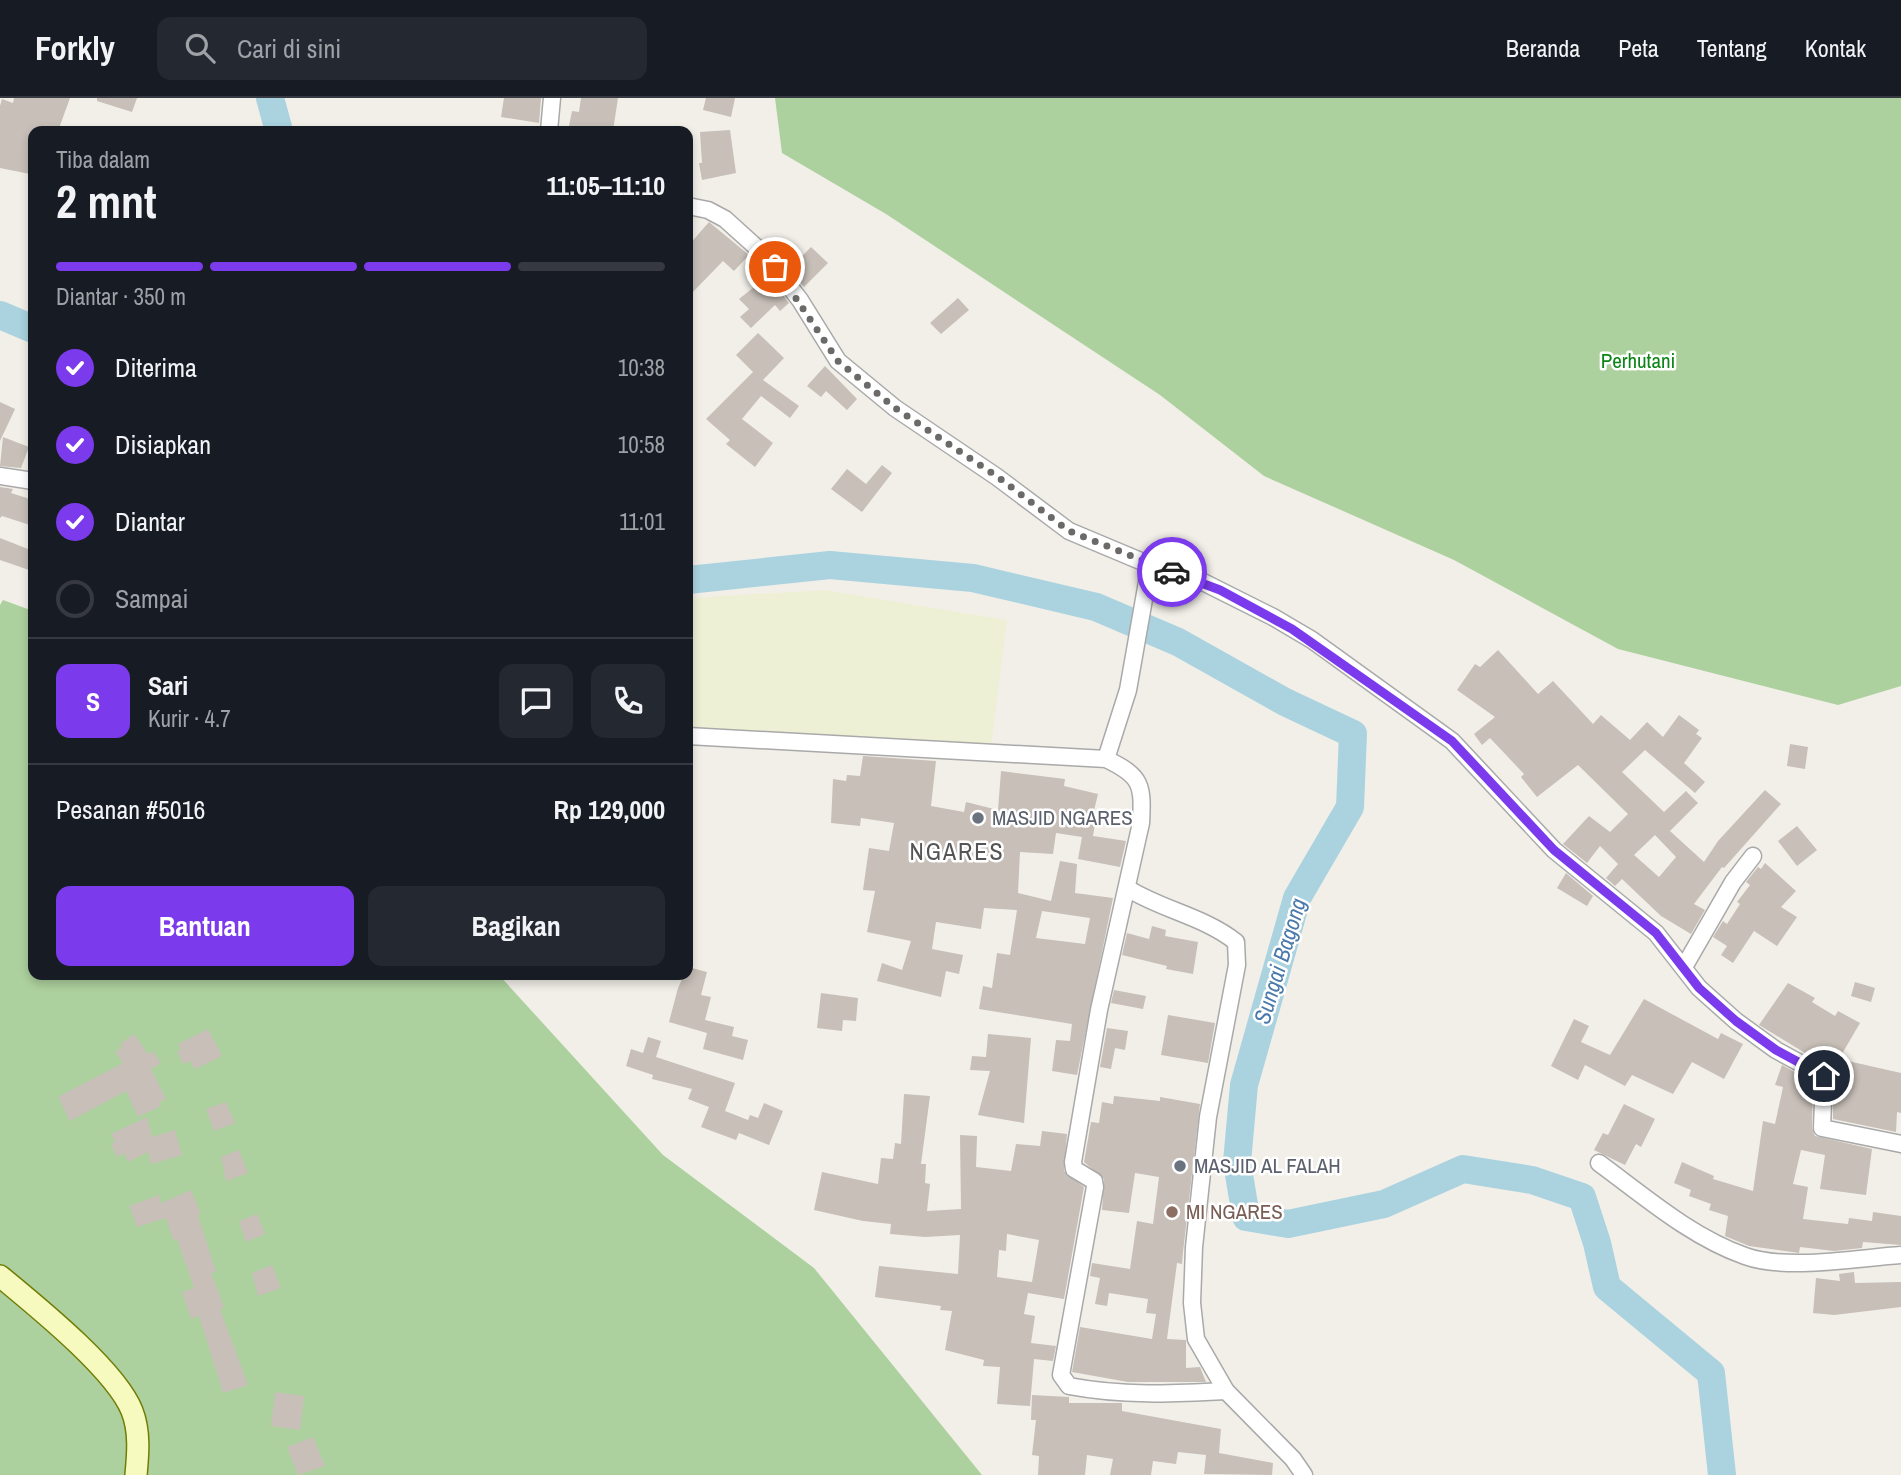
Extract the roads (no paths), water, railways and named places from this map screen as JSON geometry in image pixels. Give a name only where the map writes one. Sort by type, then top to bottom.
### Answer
[{"type":"main road","points":[[0,1276],[108,1376],[132,1410],[139,1443],[136,1475]]},
{"type":"street","points":[[549,126],[552,98]]},
{"type":"street","points":[[693,207],[708,210],[725,219],[766,256],[800,300],[838,361],[895,408],[998,477],[1069,531],[1150,565],[1203,582],[1273,617],[1312,640],[1452,741],[1554,850],[1656,933],[1699,988],[1736,1021],[1776,1050],[1824,1076],[1822,1128],[1901,1144]]},
{"type":"street","points":[[0,476],[28,480]]},
{"type":"street","points":[[1106,760],[1128,690],[1150,565]]},
{"type":"street","points":[[693,736],[1106,760],[1131,771],[1142,791],[1141,823],[1099,1010],[1073,1162],[1074,1169],[1094,1181],[1095,1187],[1061,1375],[1069,1386],[1113,1394],[1145,1396],[1226,1391]]},
{"type":"street","points":[[1684,967],[1734,882],[1753,856]]},
{"type":"street","points":[[1127,888],[1144,899],[1218,928],[1236,942],[1237,965],[1208,1117],[1192,1303],[1196,1339],[1226,1391],[1293,1459],[1304,1475]]},
{"type":"street","points":[[1599,1163],[1690,1228],[1746,1256],[1776,1261],[1901,1255]]},
{"type":"waterway","name":"Sungai Bagong","points":[[270,98],[278,126]]},
{"type":"waterway","points":[[0,315],[28,327]]},
{"type":"waterway","name":"Sungai Bagong","points":[[693,579],[830,565],[973,578],[1096,607],[1178,642],[1285,702],[1353,734],[1350,807],[1297,898],[1244,1085],[1237,1162],[1246,1217],[1288,1224],[1384,1204],[1463,1169],[1532,1180],[1582,1197],[1597,1243],[1607,1287],[1711,1373],[1722,1475]]},
{"type":"place","name":"MASJID NGARES","points":[[978,818]]},
{"type":"place","name":"MASJID AL FALAH","points":[[1180,1166]]},
{"type":"place","name":"MI NGARES","points":[[1172,1212]]},
{"type":"district","name":"NGARES","points":[[957,852]]},
{"type":"park label","name":"Perhutani","points":[[1638,361]]}]
